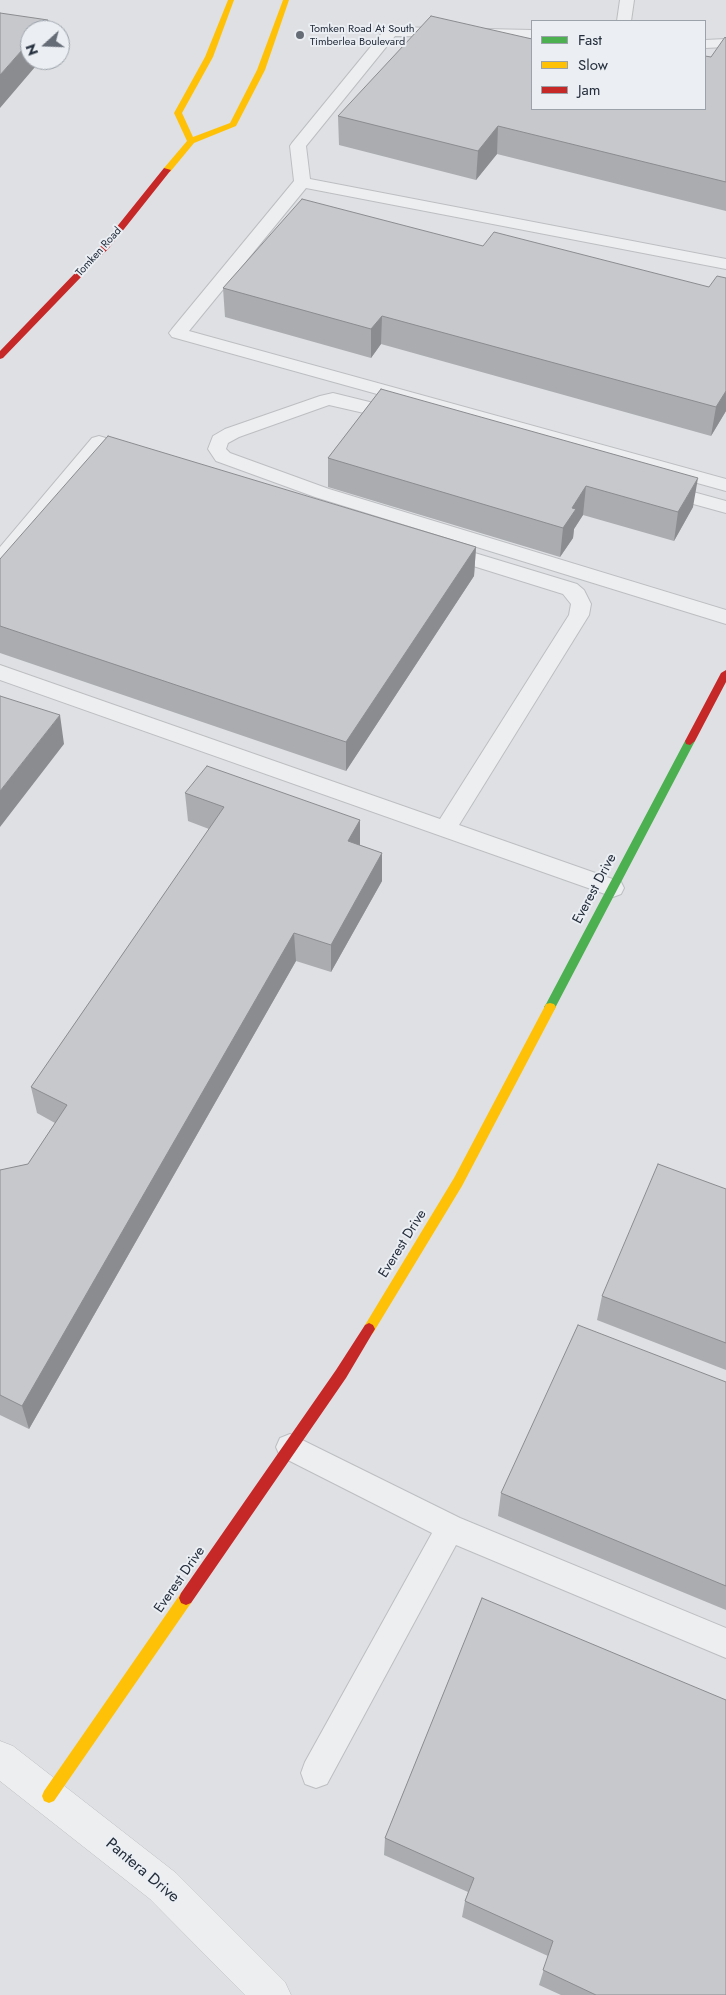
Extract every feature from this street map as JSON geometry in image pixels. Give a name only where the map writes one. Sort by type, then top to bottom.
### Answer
[{"type":"main road","points":[[191,141],[178,113],[210,58],[231,0]]},
{"type":"main road","name":"Tomken Road","points":[[0,356],[106,246],[191,141],[233,124],[261,70],[286,0]]},
{"type":"main road","name":"Everest Drive","points":[[49,1796],[341,1374],[458,1182],[726,673]]},
{"type":"street","name":"Pantera Drive","points":[[0,1759],[163,1886],[272,1995]]},
{"type":"lane","points":[[624,20],[627,0]]},
{"type":"lane","points":[[531,34],[391,31],[298,146],[302,182],[178,333],[726,485]]},
{"type":"lane","points":[[706,44],[726,43]]},
{"type":"lane","points":[[302,182],[726,264]]},
{"type":"lane","points":[[414,419],[333,399],[326,400],[232,433],[220,440],[217,449],[223,457],[322,493],[726,617]]},
{"type":"lane","points":[[0,560],[99,442],[146,456]]},
{"type":"lane","points":[[650,486],[726,507]]},
{"type":"lane","points":[[297,504],[570,589],[577,595],[581,604],[579,615],[445,829]]},
{"type":"lane","points":[[0,672],[613,888]]},
{"type":"lane","points":[[290,1447],[450,1528],[726,1643]]},
{"type":"lane","points":[[316,1773],[450,1528]]},
{"type":"building","points":[[0,13],[48,20],[20,20],[20,52],[0,75]]},
{"type":"building","points":[[431,16],[531,39],[531,110],[706,110],[706,56],[711,57],[726,38],[726,182],[498,126],[478,151],[338,116]]},
{"type":"building","points":[[302,199],[483,246],[494,232],[709,287],[717,276],[726,278],[726,391],[716,407],[382,316],[371,329],[223,288]]},
{"type":"building","points":[[381,389],[698,478],[678,512],[586,486],[572,508],[576,509],[563,528],[328,458]]},
{"type":"building","points":[[108,436],[476,547],[346,742],[0,626],[0,559]]},
{"type":"building","points":[[0,696],[60,715],[0,791]]},
{"type":"building","points":[[207,766],[360,820],[348,841],[382,853],[331,945],[294,933],[22,1406],[0,1395],[0,1170],[28,1164],[67,1105],[31,1087],[224,807],[185,793]]},
{"type":"building","points":[[658,1164],[726,1189],[726,1343],[602,1296]]},
{"type":"building","points":[[578,1325],[726,1382],[726,1586],[501,1493]]},
{"type":"building","points":[[482,1598],[726,1700],[726,1995],[596,1995],[543,1970],[553,1941],[465,1901],[474,1878],[385,1838]]},
{"type":"traffic: fast","points":[[550,1007],[690,741]]},
{"type":"traffic: slow","points":[[191,141],[178,113],[209,57],[231,0]]},
{"type":"traffic: slow","points":[[167,170],[191,141],[233,124],[261,70],[286,0]]},
{"type":"traffic: slow","points":[[369,1329],[458,1182],[550,1007]]},
{"type":"traffic: slow","points":[[49,1796],[186,1598]]},
{"type":"traffic: jam","points":[[0,356],[106,246],[167,170]]},
{"type":"traffic: jam","points":[[690,741],[726,673]]},
{"type":"traffic: jam","points":[[186,1598],[341,1374],[369,1329]]},
{"type":"place","name":"Tomken Road At South Timberlea Boulevard","points":[[300,35]]}]
